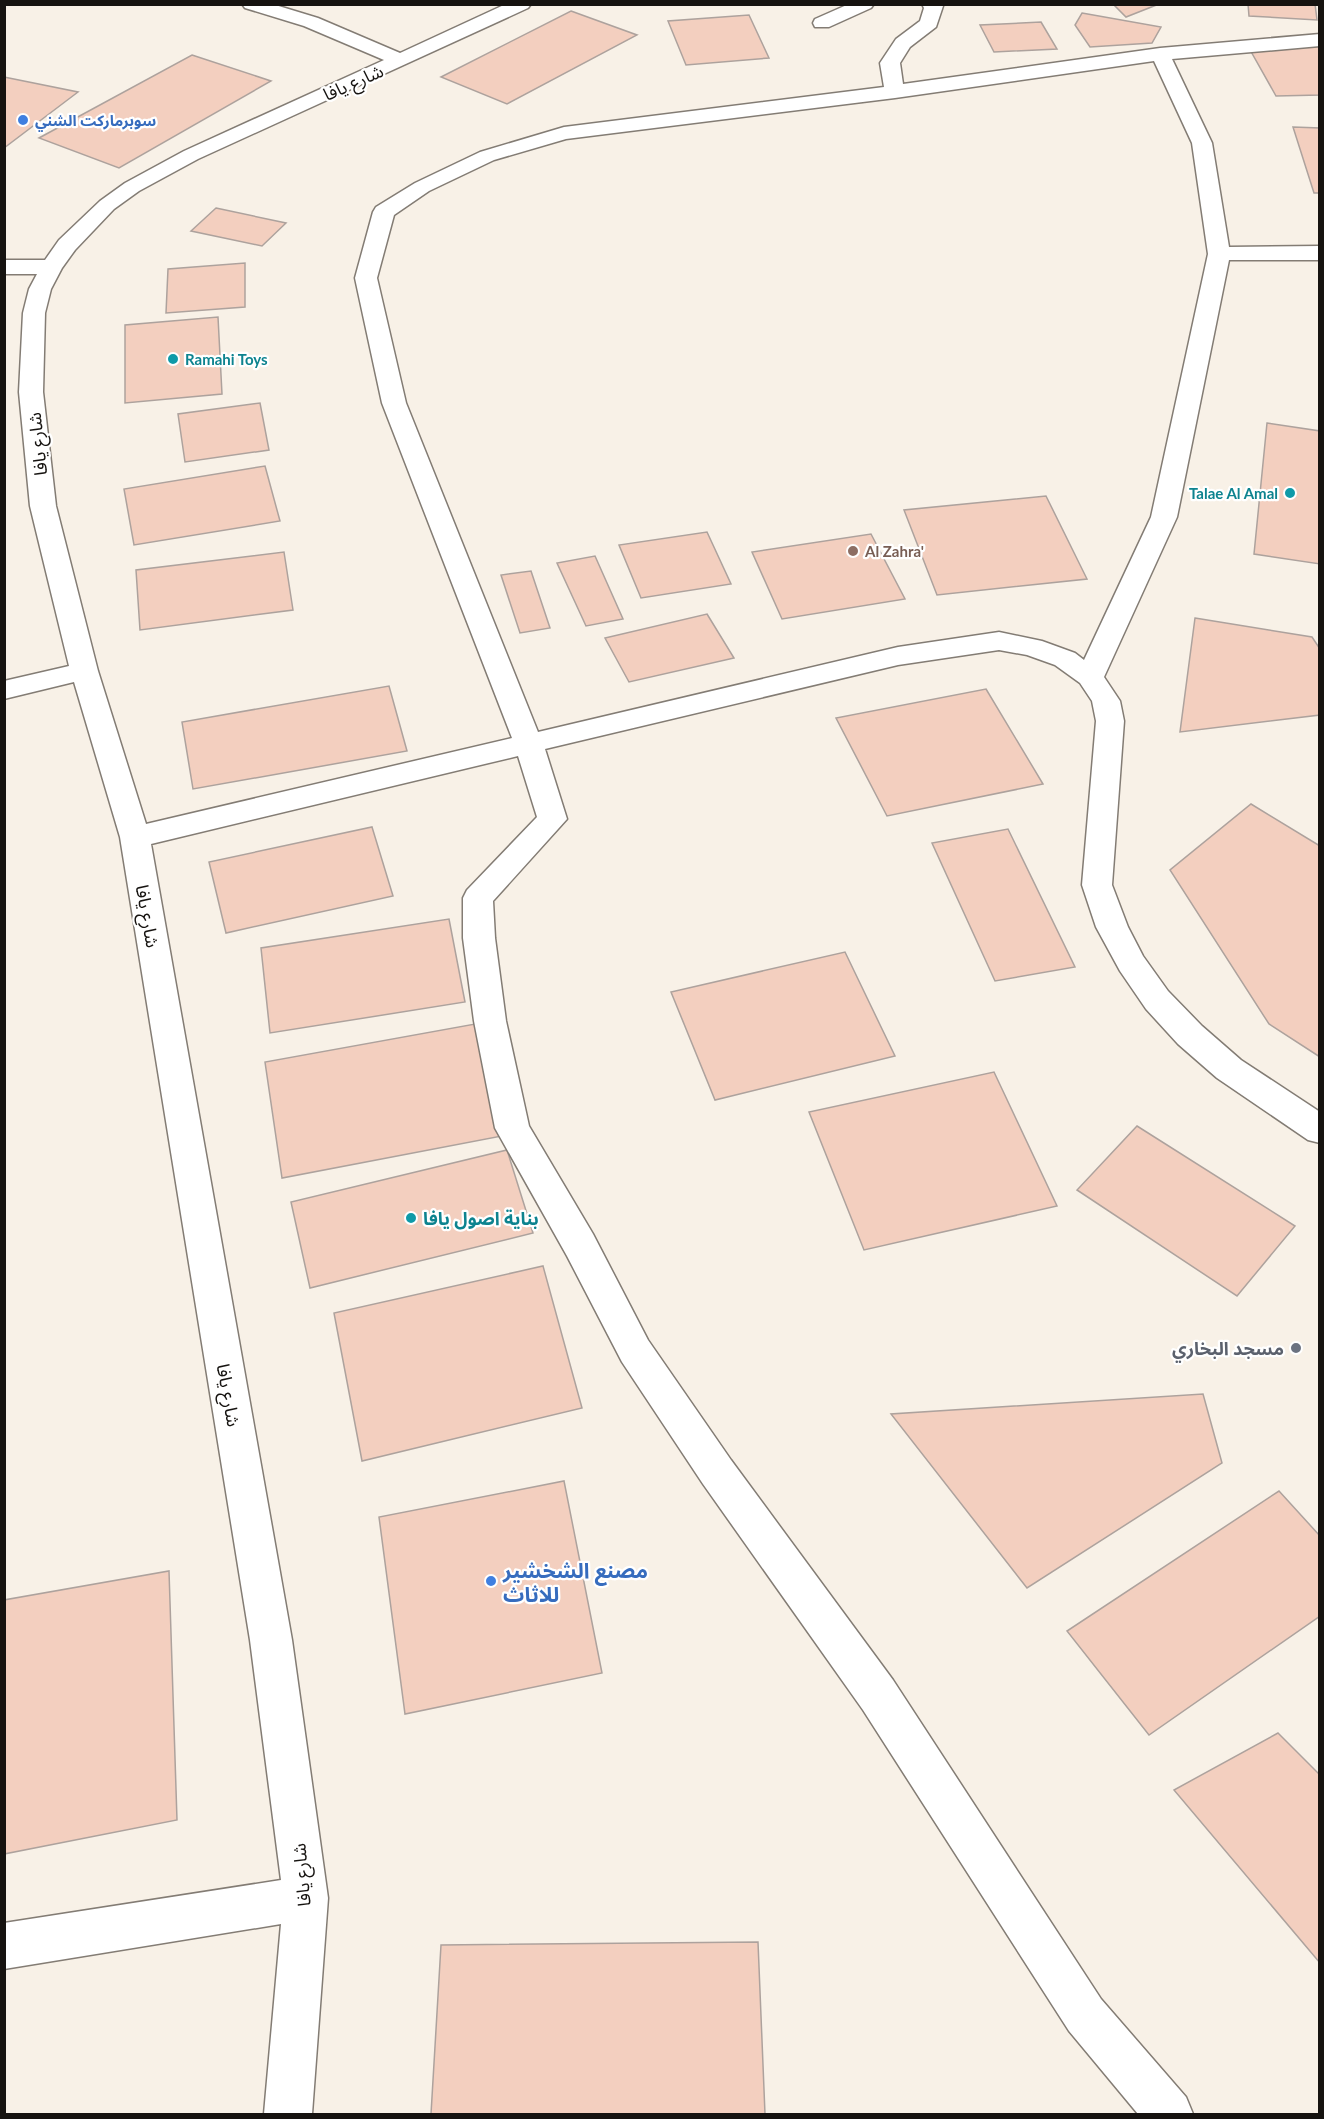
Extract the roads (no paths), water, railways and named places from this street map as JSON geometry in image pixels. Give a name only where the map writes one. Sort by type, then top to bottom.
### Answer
[{"type":"street","points":[[251,4],[311,22],[401,60]]},
{"type":"street","name":"شارع يافا","points":[[288,2115],[306,1898],[271,1640],[135,837],[84,671],[44,506],[31,392],[34,313],[40,290],[51,267],[85,225],[107,205],[160,170],[522,4]]},
{"type":"street","points":[[822,23],[866,4]]},
{"type":"street","points":[[895,92],[890,63],[903,42],[929,22],[934,6],[931,4]]},
{"type":"street","points":[[1169,2115],[1085,2015],[878,1695],[717,1472],[635,1351],[580,1245],[512,1128],[490,1021],[478,938],[478,898],[552,819],[529,745],[394,404],[366,278],[384,212],[422,187],[487,156],[564,133],[895,92],[1160,54],[1320,40]]},
{"type":"street","points":[[1090,678],[1164,517],[1219,254],[1202,143],[1160,54]]},
{"type":"street","points":[[1219,254],[1320,253]]},
{"type":"street","points":[[4,267],[51,267]]},
{"type":"street","points":[[135,837],[898,656],[999,641],[1032,647],[1065,659],[1090,678],[1106,701],[1110,721],[1097,885],[1112,927],[1131,963],[1157,1000],[1190,1035],[1229,1069],[1320,1130]]},
{"type":"street","points":[[4,690],[84,671]]},
{"type":"street","points":[[4,1947],[306,1898]]},
{"type":"place","name":"سوبرماركت الشني","points":[[23,120]]},
{"type":"place","name":"Ramahi Toys","points":[[173,359]]},
{"type":"place","name":"Talae Al Amal","points":[[1290,493]]},
{"type":"place","name":"Al Zahra'","points":[[853,551]]},
{"type":"place","name":"بناية اصول يافا","points":[[411,1218]]},
{"type":"place","name":"مسجد البخاري","points":[[1296,1348]]},
{"type":"place","name":"مصنع الشخشير للاثاث","points":[[491,1581]]}]
